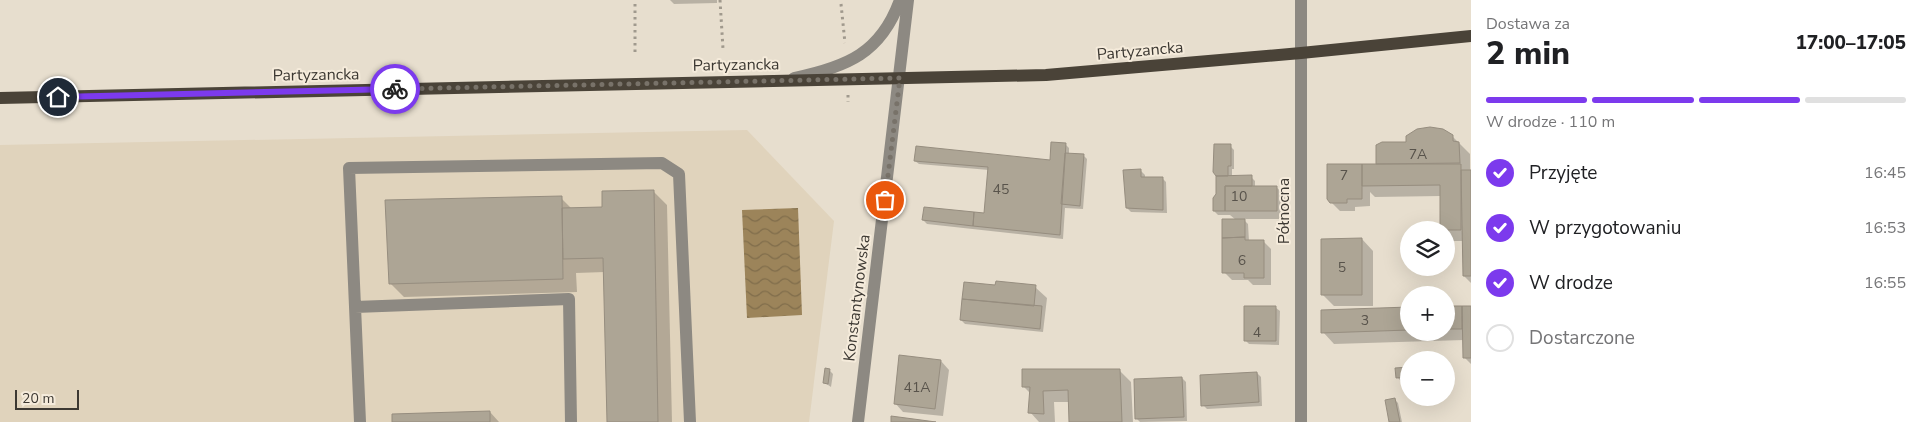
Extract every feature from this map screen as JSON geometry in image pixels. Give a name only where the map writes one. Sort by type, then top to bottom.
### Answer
[{"type":"main road","name":"Partyzancka","points":[[0,98],[1046,74],[1300,53],[1471,36]]},
{"type":"street","points":[[779,81],[827,69],[856,58],[868,51],[881,37],[890,23],[900,0]]},
{"type":"street","name":"Konstantynowska","points":[[858,422],[908,0]]},
{"type":"street","name":"Północna","points":[[1301,0],[1301,422]]},
{"type":"street","points":[[360,422],[349,168],[662,163],[679,174],[690,422]]},
{"type":"street","points":[[355,307],[569,299],[571,422]]},
{"type":"path","points":[[720,0],[723,49]]},
{"type":"path","points":[[635,4],[635,55]]},
{"type":"path","points":[[841,4],[845,47]]},
{"type":"shaded area","points":[[747,130],[834,221],[809,422],[0,422],[0,145]]},
{"type":"water","points":[[798,208],[802,315],[747,318],[742,210]]},
{"type":"building","points":[[1430,127],[1443,129],[1453,135],[1453,141],[1459,142],[1460,163],[1376,164],[1376,145],[1382,142],[1406,142],[1406,136],[1417,129]]},
{"type":"building","points":[[1051,142],[1066,143],[1060,235],[973,226],[974,212],[984,213],[988,167],[914,161],[916,146],[1050,160]]},
{"type":"building","points":[[1214,144],[1231,144],[1231,166],[1228,166],[1228,176],[1216,176],[1213,172]]},
{"type":"building","points":[[1065,153],[1084,154],[1080,206],[1061,204]]},
{"type":"building","points":[[1327,164],[1362,164],[1362,199],[1347,199],[1347,203],[1330,203],[1327,199]]},
{"type":"building","points":[[1362,164],[1461,164],[1461,230],[1455,230],[1455,221],[1440,221],[1440,185],[1362,186]]},
{"type":"building","points":[[1141,169],[1141,177],[1163,177],[1163,210],[1126,208],[1123,170]]},
{"type":"building","points":[[1461,170],[1471,170],[1471,276],[1463,276]]},
{"type":"building","points":[[1252,175],[1252,186],[1225,186],[1225,211],[1213,211],[1213,198],[1216,194],[1216,176]]},
{"type":"building","points":[[1225,186],[1277,186],[1277,211],[1225,211]]},
{"type":"building","points":[[654,190],[658,422],[607,422],[603,258],[563,259],[562,208],[602,207],[602,191]]},
{"type":"building","points":[[562,196],[563,279],[389,284],[385,200]]},
{"type":"building","points":[[924,207],[974,212],[973,226],[922,220]]},
{"type":"building","points":[[1222,219],[1245,219],[1245,237],[1222,238]]},
{"type":"building","points":[[1245,237],[1245,240],[1264,240],[1264,278],[1244,278],[1244,273],[1222,273],[1222,238]]},
{"type":"building","points":[[1362,238],[1362,295],[1321,295],[1321,239]]},
{"type":"building","points":[[996,281],[1036,285],[1034,306],[962,299],[964,282],[995,285]]},
{"type":"building","points":[[962,299],[1042,306],[1040,329],[960,320]]},
{"type":"building","points":[[1244,306],[1276,306],[1276,341],[1244,341]]},
{"type":"building","points":[[1455,306],[1462,306],[1462,329],[1455,329]]},
{"type":"building","points":[[1462,306],[1471,306],[1471,358],[1463,358]]},
{"type":"building","points":[[1400,307],[1400,330],[1321,333],[1321,310]]},
{"type":"building","points":[[899,355],[941,360],[935,409],[894,404]]},
{"type":"building","points":[[825,368],[830,369],[828,384],[823,383]]},
{"type":"building","points":[[1395,368],[1400,368],[1400,378],[1396,378]]},
{"type":"building","points":[[1022,369],[1120,369],[1122,422],[1069,422],[1068,390],[1043,391],[1044,414],[1028,413],[1030,387],[1022,387]]},
{"type":"building","points":[[1257,372],[1259,402],[1201,406],[1200,375]]},
{"type":"building","points":[[1182,377],[1184,417],[1135,419],[1134,379]]},
{"type":"building","points":[[1395,398],[1400,422],[1389,422],[1385,400]]},
{"type":"building","points":[[490,411],[490,422],[392,422],[392,414]]},
{"type":"building","points":[[891,416],[936,422],[891,422]]},
{"type":"way so far","points":[[395,89],[900,78],[885,200]]},
{"type":"route","points":[[58,97],[395,89]]}]
